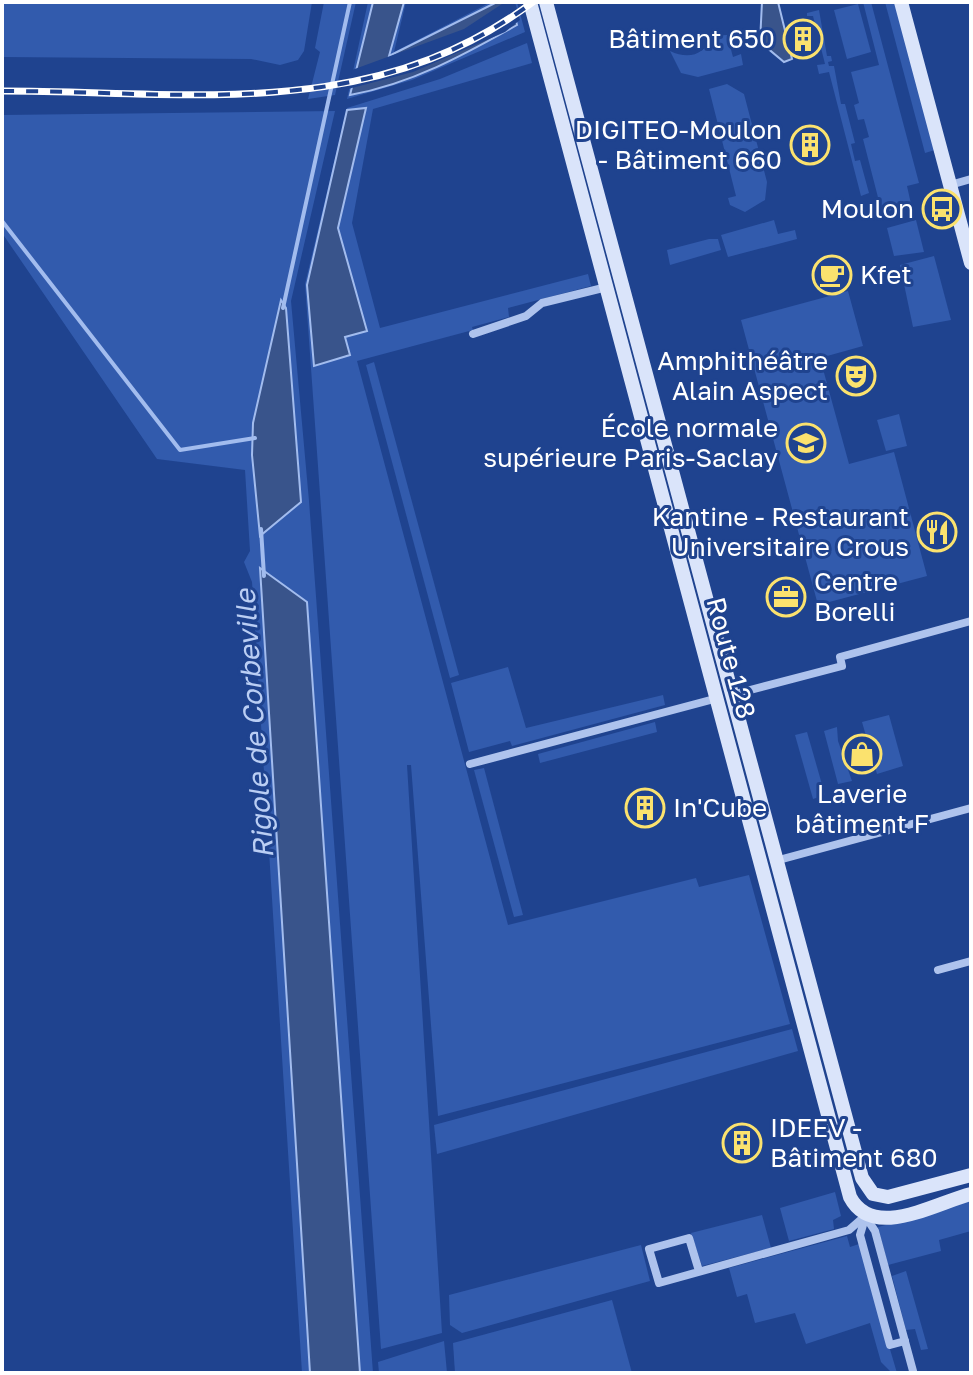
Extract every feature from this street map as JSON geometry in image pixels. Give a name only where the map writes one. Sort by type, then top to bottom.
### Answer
[{"type":"main road","name":"Route 128","points":[[530,2],[725,697],[777,860],[867,1188],[888,1197],[971,1175]]},
{"type":"main road","name":"Route 128","points":[[546,2],[725,697],[762,864],[844,1176],[856,1209],[865,1216]]},
{"type":"main road","points":[[901,2],[971,263]]},
{"type":"main road","points":[[865,1216],[888,1218],[971,1194]]},
{"type":"street","points":[[950,185],[971,179]]},
{"type":"street","points":[[473,334],[526,316],[542,303],[608,287]]},
{"type":"street","points":[[470,764],[842,666],[840,657],[971,621]]},
{"type":"street","points":[[762,864],[971,808]]},
{"type":"street","points":[[938,970],[971,961]]},
{"type":"street","points":[[865,1216],[875,1231],[913,1371]]},
{"type":"street","points":[[699,1271],[689,1238],[649,1249],[659,1283],[849,1230],[865,1216]]},
{"type":"street","points":[[865,1216],[860,1235],[890,1345],[905,1341]]},
{"type":"street","points":[[871,1275],[886,1271]]},
{"type":"shaded area","points":[[2,2],[312,2],[304,51],[298,60],[280,65],[251,59],[2,57]]},
{"type":"shaded area","points":[[324,2],[356,2],[335,95],[308,99],[320,52],[315,48]]},
{"type":"shaded area","points":[[368,2],[406,2],[394,52],[491,2],[517,2],[525,32],[412,80],[347,99]]},
{"type":"shaded area","points":[[373,2],[404,2],[389,56],[497,2],[511,2],[517,25],[416,76],[350,95]]},
{"type":"shaded area","points":[[762,2],[778,2],[792,59],[784,62],[760,42]]},
{"type":"shaded area","points":[[863,2],[871,2],[919,183],[907,186],[911,204],[882,213],[863,139],[869,137],[864,119],[858,120],[854,105],[859,103],[851,72],[879,65]]},
{"type":"shaded area","points":[[885,2],[895,2],[935,150],[925,153]]},
{"type":"shaded area","points":[[858,4],[871,52],[847,59],[834,10]]},
{"type":"shaded area","points":[[819,10],[827,56],[831,56],[832,61],[828,62],[829,66],[834,66],[841,104],[845,104],[855,143],[851,144],[855,161],[860,160],[869,193],[861,196],[829,72],[819,74],[817,65],[825,64],[813,16],[807,16],[807,13]]},
{"type":"shaded area","points":[[727,35],[733,57],[741,54],[743,65],[698,77],[681,73],[670,51],[683,55],[695,54],[705,48],[713,36]]},
{"type":"shaded area","points":[[527,43],[532,63],[373,109],[352,223],[380,328],[588,274],[591,286],[508,308],[509,317],[472,327],[473,330],[357,361],[508,925],[696,878],[699,887],[749,875],[790,1024],[438,1116],[411,765],[407,765],[442,1333],[381,1349],[305,284],[347,108],[440,79]]},
{"type":"shaded area","points":[[727,84],[744,94],[767,182],[765,200],[745,212],[730,205],[728,198],[736,196],[709,89]]},
{"type":"shaded area","points":[[366,108],[338,228],[367,331],[345,337],[350,355],[314,366],[307,285],[347,110]]},
{"type":"shaded area","points":[[335,111],[291,301],[309,501],[373,1373],[302,1373],[252,582],[244,562],[250,551],[245,470],[157,459],[2,233],[2,115]]},
{"type":"shaded area","points":[[774,220],[778,234],[795,230],[797,239],[728,257],[721,235]]},
{"type":"shaded area","points":[[916,220],[924,252],[894,256],[887,228]]},
{"type":"shaded area","points":[[718,239],[721,250],[670,265],[667,250]]},
{"type":"shaded area","points":[[934,256],[951,320],[913,327],[900,265]]},
{"type":"shaded area","points":[[848,291],[863,346],[820,358],[849,464],[894,452],[927,576],[818,605],[741,320]]},
{"type":"shaded area","points":[[281,300],[286,308],[301,502],[260,536],[252,455],[253,423]]},
{"type":"shaded area","points":[[374,362],[459,675],[450,678],[366,365]]},
{"type":"shaded area","points":[[899,414],[907,446],[886,451],[877,420]]},
{"type":"shaded area","points":[[260,568],[307,602],[360,1373],[310,1373]]},
{"type":"shaded area","points":[[508,667],[526,728],[663,695],[665,705],[512,746],[510,741],[469,752],[451,683]]},
{"type":"shaded area","points":[[889,715],[903,766],[877,774],[862,722]]},
{"type":"shaded area","points":[[655,722],[657,732],[540,763],[538,754]]},
{"type":"shaded area","points":[[837,727],[838,741],[852,781],[838,784],[824,731]]},
{"type":"shaded area","points":[[807,732],[825,795],[813,799],[795,735]]},
{"type":"shaded area","points":[[484,768],[523,915],[514,917],[474,770]]},
{"type":"shaded area","points":[[792,1029],[798,1051],[437,1154],[434,1125]]},
{"type":"shaded area","points":[[835,1192],[841,1216],[833,1220],[834,1229],[789,1241],[780,1208]]},
{"type":"shaded area","points":[[971,1197],[971,1231],[939,1240],[941,1251],[888,1265],[878,1227],[939,1211]]},
{"type":"shaded area","points":[[762,1215],[771,1248],[702,1266],[691,1233]]},
{"type":"shaded area","points":[[847,1236],[850,1247],[859,1244],[897,1373],[892,1373],[881,1362],[870,1323],[806,1344],[795,1313],[755,1323],[747,1294],[737,1297],[729,1268]]},
{"type":"shaded area","points":[[641,1245],[650,1281],[462,1333],[450,1325],[449,1295]]},
{"type":"shaded area","points":[[906,1271],[928,1349],[921,1350],[915,1329],[906,1330],[892,1276]]},
{"type":"shaded area","points":[[612,1300],[632,1373],[455,1373],[453,1343]]},
{"type":"shaded area","points":[[444,1341],[447,1373],[379,1373],[378,1362]]},
{"type":"pier","points":[[505,2],[515,2],[520,20],[505,32],[413,72],[348,89],[352,70],[464,29]]},
{"type":"waterway","points":[[283,308],[350,2]]},
{"type":"waterway","name":"Rigole de Corbeville","points":[[2,221],[180,450],[255,438]]},
{"type":"waterway","name":"Rigole de Corbeville","points":[[261,529],[264,576]]},
{"type":"railway","points":[[2,91],[211,95],[278,92],[343,83],[408,67],[471,41],[533,2]]},
{"type":"place","name":"Bâtiment 650","points":[[803,39]]},
{"type":"place","name":"DIGITEO-Moulon - Bâtiment 660","points":[[810,145]]},
{"type":"place","name":"Moulon","points":[[942,209]]},
{"type":"place","name":"Kfet","points":[[832,275]]},
{"type":"place","name":"Amphithéâtre Alain Aspect","points":[[856,376]]},
{"type":"place","name":"École normale supérieure Paris-Saclay","points":[[806,443]]},
{"type":"place","name":"Kantine - Restaurant Universitaire Crous","points":[[937,532]]},
{"type":"place","name":"Centre Borelli","points":[[786,597]]},
{"type":"place","name":"Laverie bâtiment F","points":[[862,754]]},
{"type":"place","name":"In'Cube","points":[[645,808]]},
{"type":"place","name":"IDEEV - Bâtiment 680","points":[[742,1143]]}]
